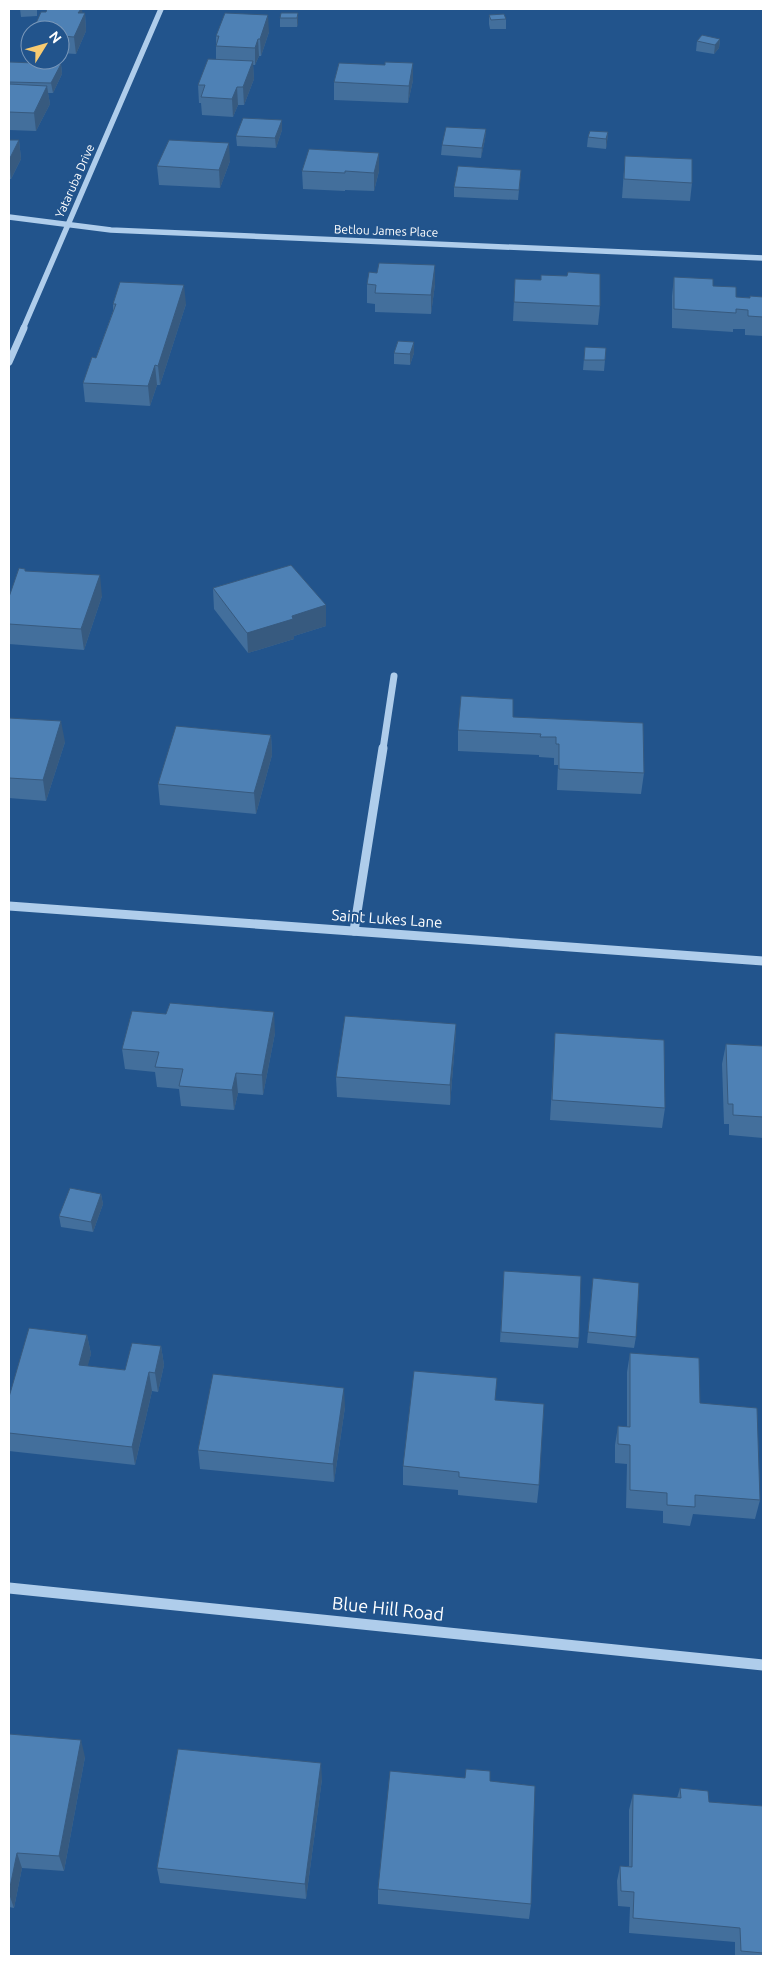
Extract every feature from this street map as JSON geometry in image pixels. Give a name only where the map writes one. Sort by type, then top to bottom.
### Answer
[{"type":"street","name":"Yataruba Drive","points":[[9,362],[67,224],[162,9]]},
{"type":"street","name":"Betlou James Place","points":[[9,217],[111,230],[763,258]]},
{"type":"street","points":[[354,931],[394,676]]},
{"type":"street","name":"Saint Lukes Lane","points":[[9,906],[763,961]]},
{"type":"street","name":"Blue Hill Road","points":[[9,1588],[763,1665]]},
{"type":"building","points":[[47,9],[81,9],[78,13],[85,13],[74,37],[70,37],[70,20],[37,20],[41,12],[46,12]]},
{"type":"building","points":[[225,13],[268,15],[255,48],[216,46],[219,36],[216,36]]},
{"type":"building","points":[[281,13],[298,13],[297,18],[280,18]]},
{"type":"building","points":[[504,14],[506,19],[491,20],[489,15]]},
{"type":"building","points":[[702,35],[720,39],[715,45],[697,41]]},
{"type":"building","points":[[208,59],[253,61],[243,87],[237,87],[232,99],[201,97],[205,85],[198,85]]},
{"type":"building","points":[[9,62],[20,62],[20,70],[58,70],[51,83],[9,82]]},
{"type":"building","points":[[385,62],[413,63],[409,86],[334,82],[339,63],[385,65]]},
{"type":"building","points":[[9,84],[47,86],[34,113],[9,112]]},
{"type":"building","points":[[243,118],[282,120],[275,138],[236,136]]},
{"type":"building","points":[[446,127],[486,129],[482,148],[442,145]]},
{"type":"building","points":[[590,131],[608,132],[606,139],[588,137]]},
{"type":"building","points":[[9,140],[19,140],[9,160]]},
{"type":"building","points":[[169,140],[229,143],[219,170],[157,166]]},
{"type":"building","points":[[309,149],[379,153],[374,173],[302,171]]},
{"type":"building","points":[[625,156],[692,159],[692,183],[624,179]]},
{"type":"building","points":[[458,166],[521,170],[519,190],[454,187]]},
{"type":"building","points":[[379,263],[435,265],[431,295],[375,293],[376,285],[367,284],[369,272],[377,273]]},
{"type":"building","points":[[568,272],[600,274],[600,306],[514,302],[515,279],[541,280],[541,275],[567,276]]},
{"type":"building","points":[[674,277],[713,279],[713,286],[736,287],[736,297],[763,297],[763,317],[748,316],[748,310],[736,309],[736,313],[674,309]]},
{"type":"building","points":[[120,282],[184,285],[158,366],[155,365],[148,386],[83,383],[92,357],[96,358],[116,304],[113,304]]},
{"type":"building","points":[[398,341],[414,342],[410,354],[394,353]]},
{"type":"building","points":[[585,347],[606,348],[605,360],[584,360]]},
{"type":"building","points":[[291,565],[326,605],[292,616],[293,619],[247,633],[213,588]]},
{"type":"building","points":[[19,568],[25,569],[25,571],[100,575],[81,629],[9,624],[9,597]]},
{"type":"building","points":[[461,696],[513,699],[513,717],[643,723],[644,773],[559,769],[559,744],[556,744],[556,737],[540,737],[541,734],[458,730]]},
{"type":"building","points":[[9,718],[61,721],[43,780],[9,778]]},
{"type":"building","points":[[176,726],[271,735],[254,793],[158,784]]},
{"type":"building","points":[[170,1003],[274,1012],[262,1075],[236,1073],[232,1090],[179,1086],[183,1069],[155,1067],[159,1052],[122,1049],[132,1011],[166,1014]]},
{"type":"building","points":[[345,1016],[456,1024],[450,1085],[336,1077]]},
{"type":"building","points":[[555,1033],[664,1040],[665,1108],[552,1100]]},
{"type":"building","points":[[726,1044],[763,1046],[763,1117],[733,1115],[733,1104],[728,1104]]},
{"type":"building","points":[[70,1188],[101,1194],[91,1222],[59,1216]]},
{"type":"building","points":[[504,1271],[581,1276],[579,1338],[501,1332]]},
{"type":"building","points":[[593,1278],[639,1283],[636,1337],[588,1332]]},
{"type":"building","points":[[29,1328],[87,1335],[79,1365],[125,1370],[132,1343],[161,1346],[155,1373],[149,1372],[132,1447],[9,1433],[9,1397]]},
{"type":"building","points":[[630,1353],[699,1358],[700,1403],[757,1408],[760,1500],[695,1495],[695,1507],[667,1505],[667,1493],[630,1490],[630,1445],[618,1444],[618,1426],[630,1427]]},
{"type":"building","points":[[414,1371],[497,1378],[495,1400],[544,1404],[539,1485],[459,1477],[459,1472],[403,1466]]},
{"type":"building","points":[[213,1374],[344,1388],[333,1464],[198,1450]]},
{"type":"building","points":[[9,1734],[81,1740],[59,1856],[17,1853],[9,1892]]},
{"type":"building","points":[[178,1749],[321,1763],[305,1884],[157,1868]]},
{"type":"building","points":[[466,1769],[490,1771],[490,1781],[535,1786],[531,1904],[378,1889],[390,1771],[465,1778]]},
{"type":"building","points":[[680,1788],[708,1791],[709,1802],[763,1806],[763,1953],[741,1951],[740,1928],[633,1918],[634,1892],[621,1891],[620,1866],[632,1867],[633,1794],[681,1798]]}]
